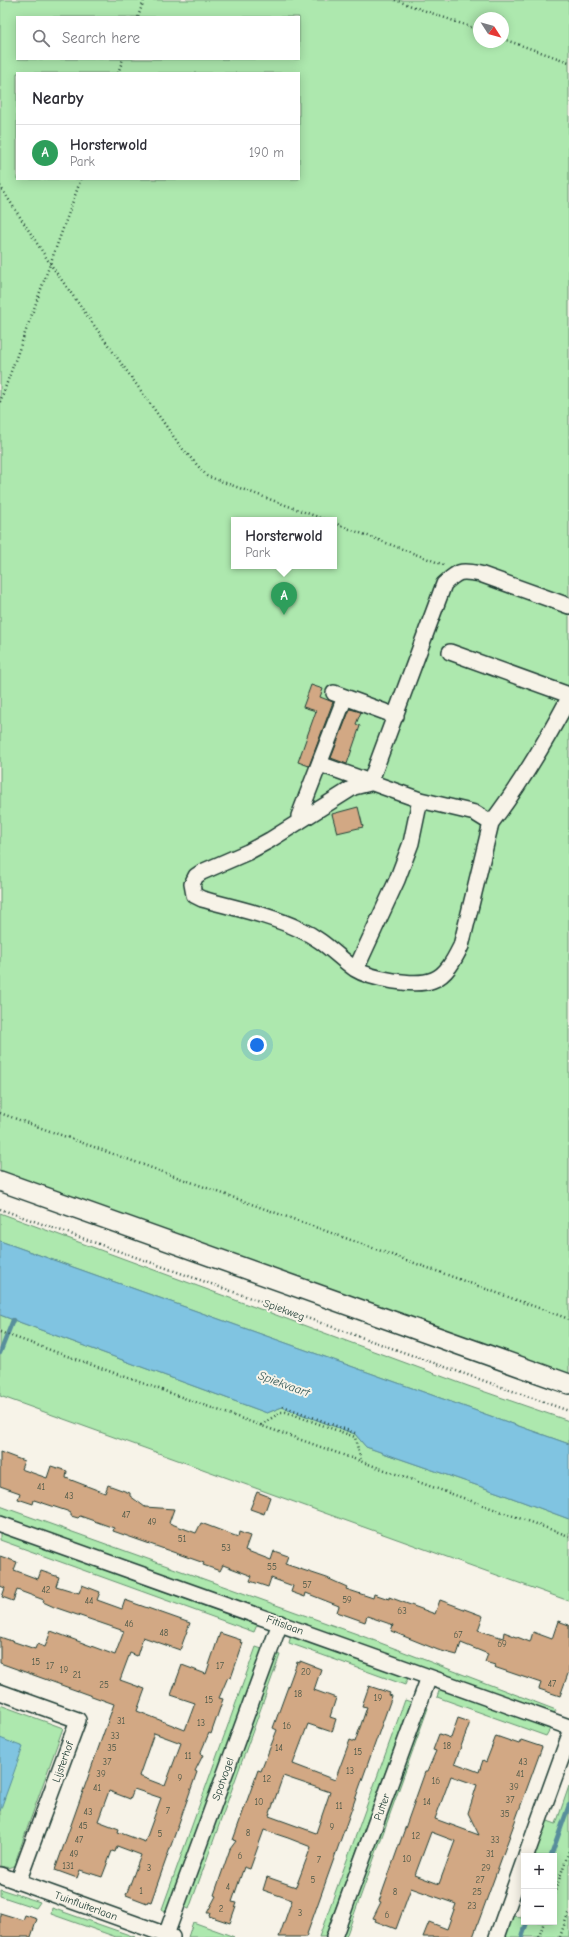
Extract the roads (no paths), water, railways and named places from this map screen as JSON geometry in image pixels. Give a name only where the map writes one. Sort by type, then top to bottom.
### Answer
[{"type":"main road","points":[[0,1181],[569,1384]]},
{"type":"street","points":[[370,782],[396,716],[444,584],[456,573],[468,572],[480,574],[569,606]]},
{"type":"street","points":[[450,652],[569,695]]},
{"type":"street","points":[[299,822],[299,816],[320,764],[340,695],[396,716]]},
{"type":"street","points":[[370,782],[354,787],[248,852],[202,872],[196,876],[192,884],[194,895],[202,899],[289,924],[314,936],[356,969],[373,977],[397,981],[432,980],[443,973],[453,962],[461,946],[491,823],[506,803],[532,762],[569,698]]},
{"type":"street","points":[[320,764],[420,800],[475,813],[491,823]]},
{"type":"street","points":[[356,969],[397,880],[411,843],[420,800]]},
{"type":"street","name":"Fitislaan","points":[[0,1524],[569,1727]]},
{"type":"street","name":"Spotvogel","points":[[169,1936],[280,1623]]},
{"type":"street","name":"Putter","points":[[334,1937],[429,1677]]},
{"type":"street","name":"Lijsterhof","points":[[0,1692],[78,1720],[18,1882]]},
{"type":"street","points":[[527,1853],[569,1737]]},
{"type":"street","points":[[496,1937],[521,1869]]},
{"type":"street","name":"Tuinfluiterlaan","points":[[0,1875],[169,1936]]},
{"type":"water","name":"Spiekvaart","points":[[0,1241],[569,1444],[569,1519],[366,1447],[355,1434],[282,1407],[267,1413],[0,1315]]},
{"type":"water","points":[[0,1738],[23,1747],[0,1811]]},
{"type":"waterway","points":[[0,1353],[13,1320]]},
{"type":"waterway","points":[[552,1853],[569,1805]]},
{"type":"waterway","points":[[522,1937],[526,1925]]},
{"type":"place","name":"Horsterwold","points":[[284,615]]}]
